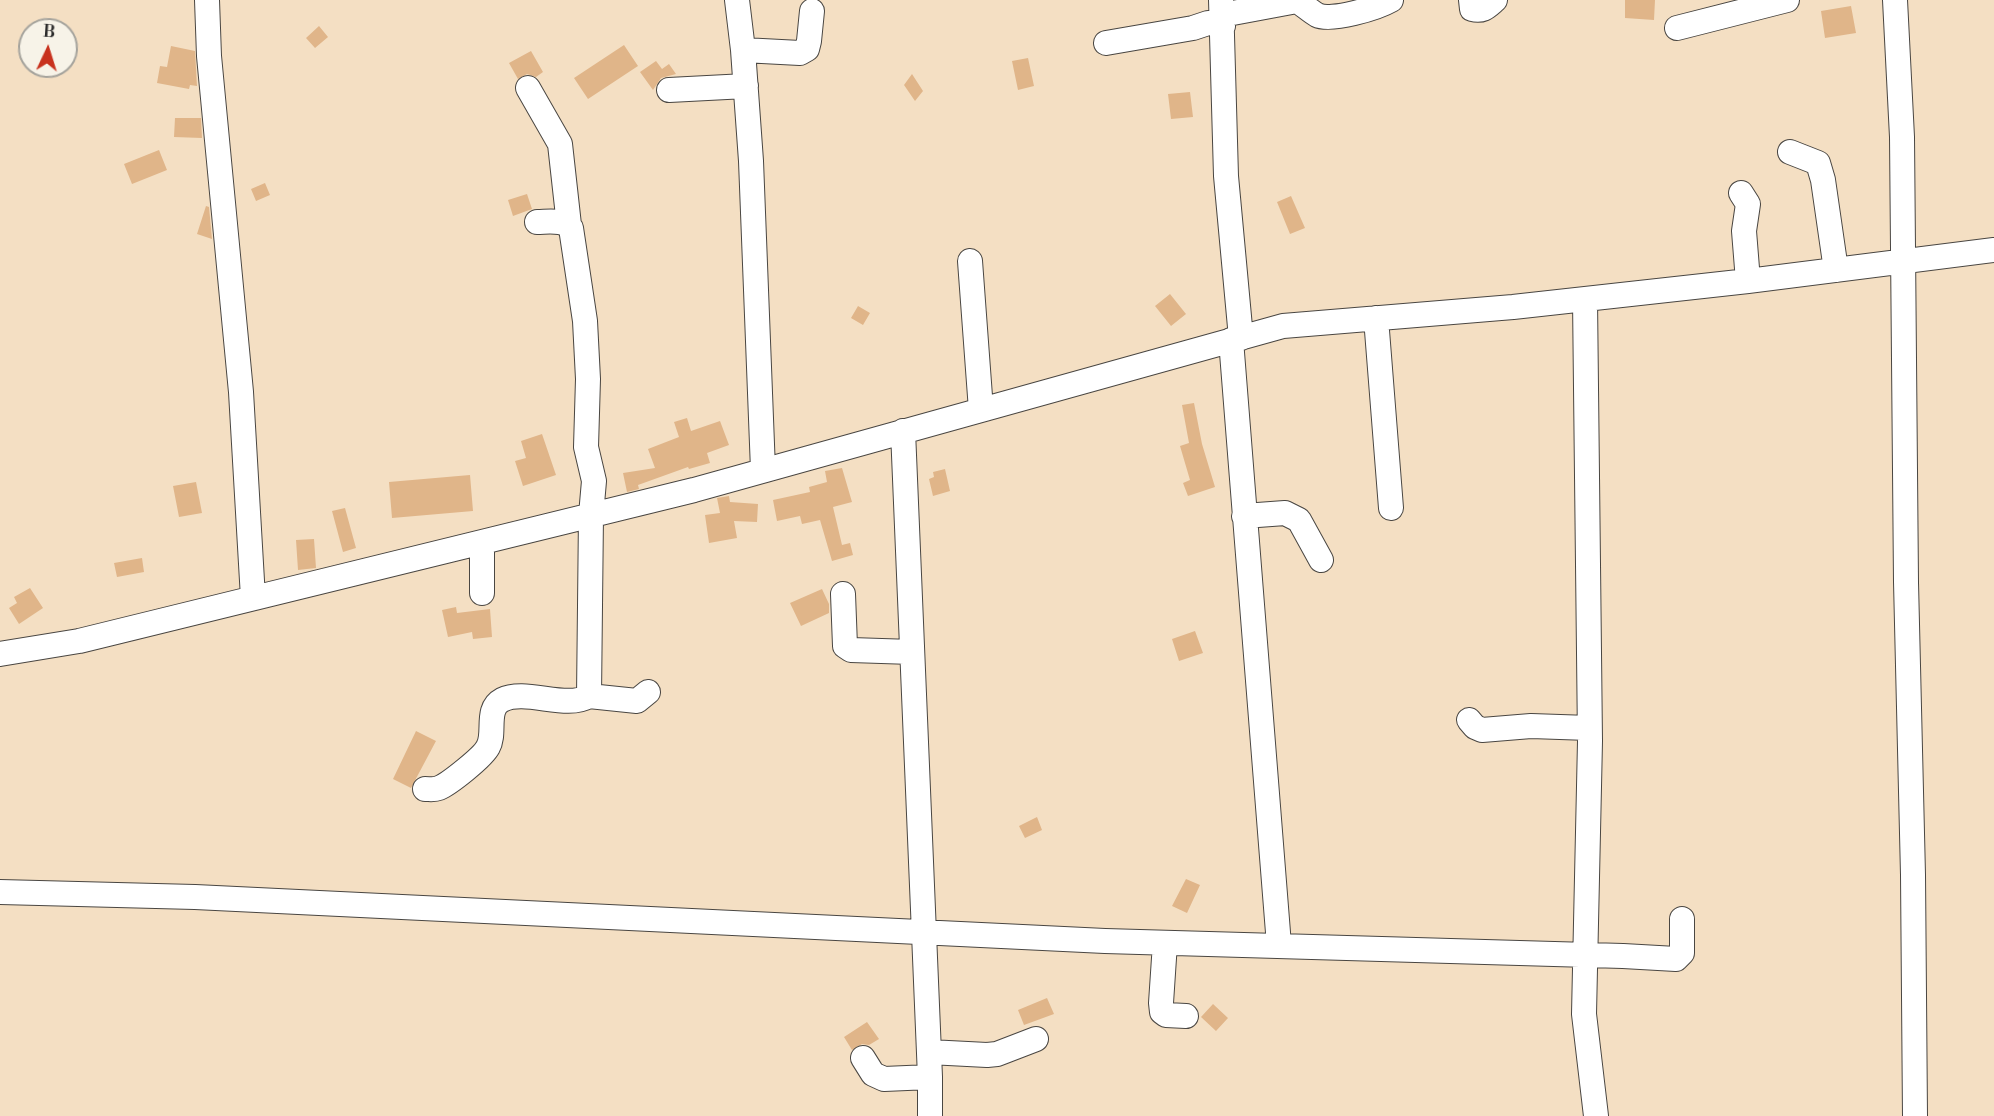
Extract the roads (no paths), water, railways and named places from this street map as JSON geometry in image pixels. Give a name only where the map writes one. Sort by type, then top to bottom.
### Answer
[{"type":"street","points":[[207,0],[209,56],[241,392],[253,598]]},
{"type":"street","points":[[737,0],[751,161],[763,470]]},
{"type":"street","points":[[1106,44],[1214,23],[1222,13],[1297,1],[1317,15],[1326,16],[1354,13],[1391,0]]},
{"type":"street","points":[[1471,0],[1472,9],[1480,11],[1495,0]]},
{"type":"street","points":[[1677,28],[1787,0]]},
{"type":"street","points":[[1895,0],[1902,137],[1906,582],[1913,874],[1915,1116]]},
{"type":"street","points":[[743,50],[800,53],[807,49],[810,41],[812,12]]},
{"type":"street","points":[[1222,13],[1226,176],[1244,516],[1279,945]]},
{"type":"street","points":[[669,90],[746,86]]},
{"type":"street","points":[[528,88],[560,144],[569,225],[585,321],[588,379],[586,447],[594,481],[591,515],[589,696]]},
{"type":"street","points":[[1790,152],[1818,163],[1823,180],[1836,270]]},
{"type":"street","points":[[1740,193],[1748,204],[1744,231],[1748,281]]},
{"type":"street","points":[[537,222],[563,222],[569,225]]},
{"type":"street","points":[[0,654],[79,640],[591,515],[763,470],[1283,326],[1585,299],[1994,250]]},
{"type":"street","points":[[970,261],[981,410]]},
{"type":"street","points":[[1585,299],[1589,728],[1584,1014],[1596,1116]]},
{"type":"street","points":[[1376,318],[1391,508]]},
{"type":"street","points":[[903,431],[930,1116]]},
{"type":"street","points":[[1244,516],[1285,513],[1299,520],[1321,560]]},
{"type":"street","points":[[482,542],[482,593]]},
{"type":"street","points":[[843,594],[845,646],[851,650],[912,652]]},
{"type":"street","points":[[425,789],[436,789],[447,784],[482,755],[489,746],[493,713],[501,701],[515,697],[578,700],[589,696],[637,701],[648,692]]},
{"type":"street","points":[[1469,720],[1475,727],[1482,730],[1531,726],[1589,728]]},
{"type":"street","points":[[0,892],[195,897],[1165,943],[1676,959],[1682,953],[1682,920]]},
{"type":"street","points":[[1165,943],[1162,1012],[1166,1015],[1186,1016]]},
{"type":"street","points":[[929,1052],[987,1056],[1035,1039]]},
{"type":"street","points":[[863,1058],[873,1074],[884,1079],[930,1077]]}]
